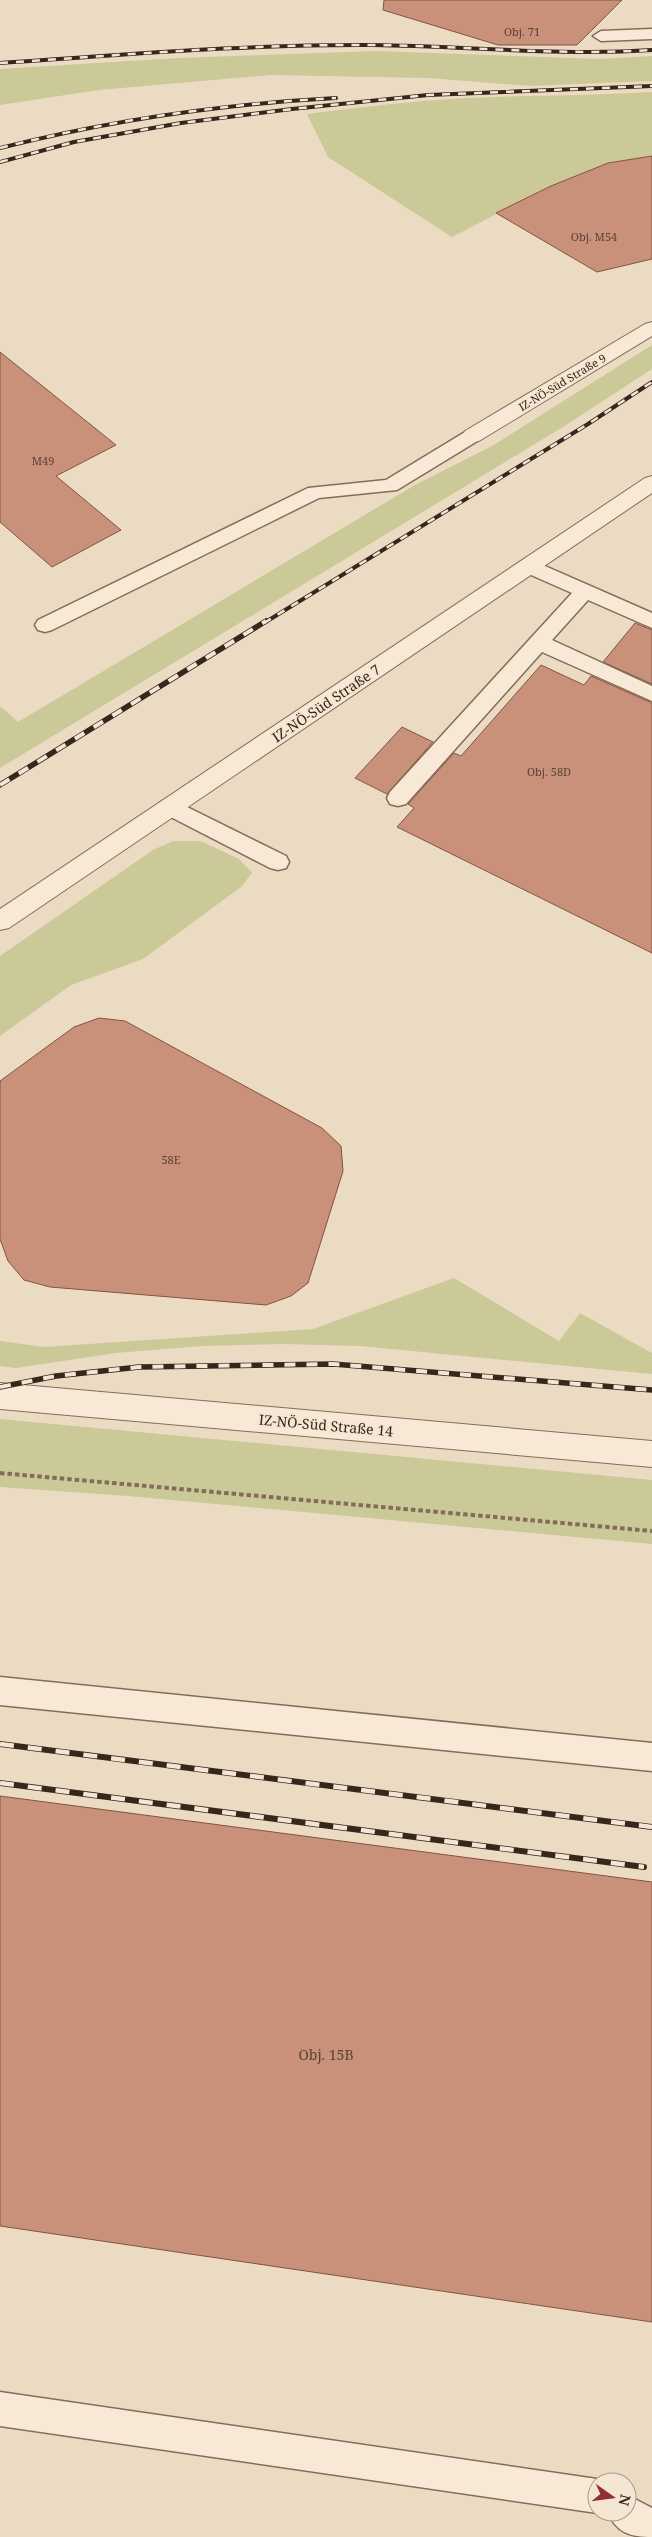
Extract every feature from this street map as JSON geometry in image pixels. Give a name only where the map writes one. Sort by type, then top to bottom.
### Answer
[{"type":"street","name":"IZ-NÖ-Süd Straße 9","points":[[472,436],[652,328]]},
{"type":"street","name":"IZ-NÖ-Süd Straße 7","points":[[0,921],[652,483]]},
{"type":"street","name":"IZ-NÖ-Süd Straße 14","points":[[0,1396],[652,1454]]},
{"type":"lane","points":[[601,36],[652,34]]},
{"type":"lane","points":[[45,626],[315,492],[390,486],[472,436]]},
{"type":"lane","points":[[529,566],[652,621]]},
{"type":"lane","points":[[398,798],[585,591]]},
{"type":"lane","points":[[539,642],[652,694]]},
{"type":"lane","points":[[171,807],[278,862]]},
{"type":"lane","points":[[0,1691],[652,1757]]},
{"type":"lane","points":[[0,2409],[587,2495]]},
{"type":"lane","points":[[637,2519],[652,2528]]},
{"type":"path","points":[[0,1473],[652,1531]]},
{"type":"shaded area","points":[[377,51],[601,59],[652,56],[652,81],[530,86],[428,78],[271,75],[99,90],[0,105],[0,69],[178,58]]},
{"type":"shaded area","points":[[652,92],[652,156],[608,163],[551,186],[452,237],[328,157],[307,114],[446,99]]},
{"type":"shaded area","points":[[652,345],[652,369],[563,427],[0,768],[0,706],[18,722],[415,485],[492,446]]},
{"type":"shaded area","points":[[173,841],[200,841],[239,859],[252,873],[241,887],[143,959],[71,985],[0,1036],[0,956],[153,850]]},
{"type":"shaded area","points":[[454,1278],[559,1341],[580,1313],[652,1353],[652,1374],[360,1346],[283,1344],[202,1346],[116,1353],[16,1368],[0,1366],[0,1341],[44,1347],[313,1329]]},
{"type":"shaded area","points":[[0,1419],[652,1480],[652,1544],[128,1496],[0,1487]]},
{"type":"building","points":[[384,0],[622,0],[577,45],[498,45],[383,10]]},
{"type":"building","points":[[652,156],[652,259],[597,272],[496,213],[551,186],[608,163]]},
{"type":"building","points":[[0,352],[116,445],[56,476],[121,530],[52,567],[0,522]]},
{"type":"building","points":[[635,623],[652,630],[652,684],[603,662]]},
{"type":"building","points":[[541,665],[584,685],[591,676],[652,703],[652,953],[397,827],[414,808],[408,804],[454,753],[461,756]]},
{"type":"building","points":[[402,727],[433,742],[387,794],[355,778]]},
{"type":"building","points":[[99,1018],[125,1021],[322,1128],[341,1146],[343,1171],[308,1283],[291,1296],[266,1305],[50,1287],[24,1280],[8,1261],[0,1239],[0,1081],[74,1027]]},
{"type":"building","points":[[0,1796],[652,1882],[652,2322],[0,2226]]},
{"type":"railway","points":[[0,63],[186,51],[326,45],[582,52],[652,50]]},
{"type":"railway","points":[[0,162],[74,142],[181,123],[292,109],[428,95],[652,86]]},
{"type":"railway","points":[[0,148],[125,121],[251,104],[336,98]]},
{"type":"railway","points":[[264,623],[588,424],[652,382]]},
{"type":"railway","points":[[0,785],[266,621]]},
{"type":"railway","points":[[0,1387],[56,1376],[139,1367],[333,1364],[652,1390]]},
{"type":"railway","points":[[0,1744],[652,1827]]},
{"type":"railway","points":[[0,1783],[644,1867]]}]
